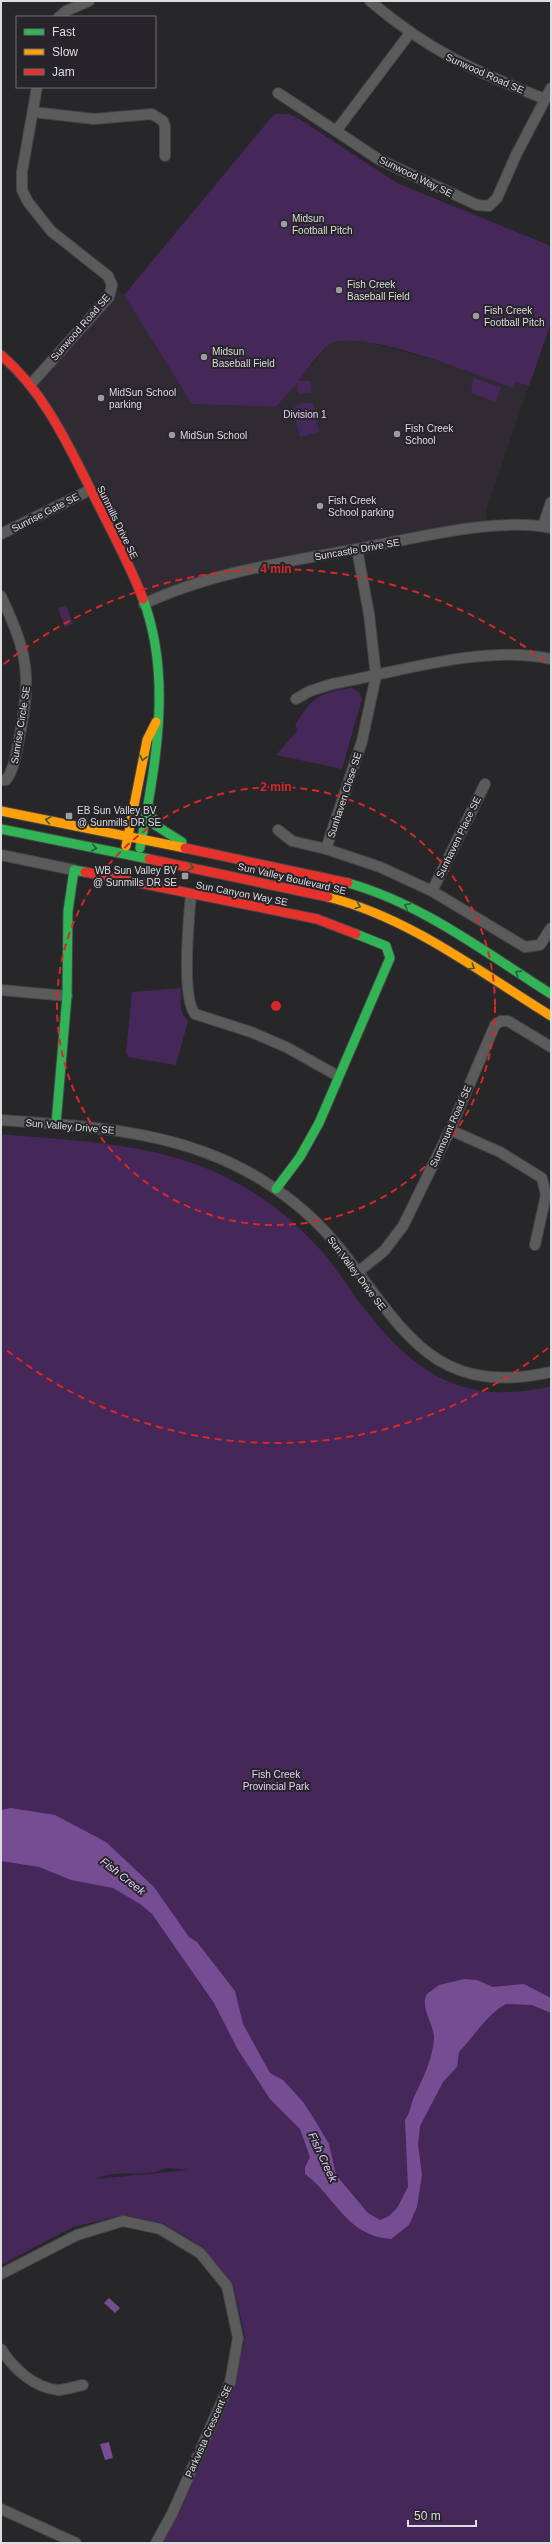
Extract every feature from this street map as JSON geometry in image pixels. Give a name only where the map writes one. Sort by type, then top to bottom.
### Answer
[{"type":"street","points":[[60,16],[66,11],[89,1]]},
{"type":"street","name":"Sunwood Road SE","points":[[370,1],[410,33],[466,67],[545,100]]},
{"type":"street","points":[[278,93],[336,131],[410,33]]},
{"type":"street","name":"Sunwood Road SE","points":[[31,384],[109,297],[112,289],[108,276],[51,231],[25,196],[22,172],[37,88]]},
{"type":"street","name":"Sunwood Way SE","points":[[336,131],[391,165],[429,184],[485,207],[492,204],[497,198],[516,154],[551,88]]},
{"type":"street","points":[[33,112],[94,119],[152,114],[163,121],[165,126],[165,156]]},
{"type":"street","name":"Sunmills Drive SE","points":[[1,355],[31,384],[56,422],[144,604],[157,669],[157,749],[148,808],[138,857]]},
{"type":"street","name":"Sunrise Gate SE","points":[[1,534],[90,490]]},
{"type":"street","points":[[547,527],[551,502]]},
{"type":"street","name":"Suncastle Drive SE","points":[[144,604],[181,589],[224,576],[357,549],[468,529],[547,527]]},
{"type":"street","name":"Sunhaven Close SE","points":[[357,549],[369,614],[376,676],[362,741],[326,849],[380,867],[432,891],[525,947],[540,945],[551,928]]},
{"type":"street","name":"Sunrise Circle SE","points":[[1,596],[21,642],[27,679],[22,726],[12,771],[6,780],[1,780]]},
{"type":"street","points":[[296,699],[310,691],[332,684],[480,655],[514,654],[551,659]]},
{"type":"street","name":"Sunmills Drive SE","points":[[124,854],[147,740],[157,722]]},
{"type":"street","name":"Sunhaven Place SE","points":[[432,891],[485,784]]},
{"type":"street","points":[[148,808],[155,825],[193,849]]},
{"type":"street","name":"Sun Valley Boulevard SE","points":[[1,811],[142,838],[303,872],[372,890],[432,920],[551,994]]},
{"type":"street","name":"Sun Valley Boulevard SE","points":[[1,829],[317,893],[361,907],[407,927],[551,1016]]},
{"type":"street","points":[[278,830],[292,841],[326,849]]},
{"type":"street","points":[[1,855],[74,870],[67,934],[67,996],[56,1124]]},
{"type":"street","name":"Sun Canyon Way SE","points":[[74,870],[317,919],[386,946],[390,953],[389,961],[338,1076],[319,1123],[300,1157],[276,1189]]},
{"type":"street","points":[[191,894],[188,969],[191,1007],[195,1014],[203,1018],[251,1032],[286,1047],[338,1076]]},
{"type":"street","points":[[1,990],[67,996]]},
{"type":"street","name":"Sunmount Road SE","points":[[358,1272],[384,1251],[403,1226],[450,1130],[493,1028],[498,1022],[505,1020],[512,1022],[551,1047]]},
{"type":"street","name":"Sun Valley Drive SE","points":[[1,1120],[119,1130],[176,1142],[229,1162],[276,1189],[328,1234],[394,1320],[423,1348],[443,1363],[466,1373],[490,1378],[515,1379],[551,1372]]},
{"type":"street","points":[[450,1130],[500,1152],[538,1173],[542,1178],[546,1195],[534,1245]]},
{"type":"street","name":"Parkvista Crescent SE","points":[[1,2274],[77,2235],[123,2221],[160,2229],[200,2253],[227,2286],[238,2338],[230,2383],[172,2514],[156,2543]]},
{"type":"street","points":[[1,2349],[8,2359],[36,2384],[59,2390],[83,2384]]},
{"type":"street","points":[[1,2509],[76,2543]]},
{"type":"shaded area","points":[[112,285],[124,295],[192,404],[276,407],[329,344],[344,339],[358,339],[529,386],[486,511],[486,527],[224,576],[144,604],[31,384],[78,332]]},
{"type":"green space","points":[[274,114],[289,114],[301,120],[397,183],[551,246],[551,323],[529,386],[515,382],[513,388],[448,364],[392,347],[345,340],[330,344],[326,347],[298,381],[311,381],[312,393],[298,394],[297,383],[276,407],[192,404],[124,295]]},
{"type":"green space","points":[[473,378],[501,387],[496,402],[471,393]]},
{"type":"green space","name":"Division 1","points":[[302,403],[313,403],[319,432],[300,437],[293,408]]},
{"type":"green space","points":[[66,605],[73,624],[65,627],[58,608]]},
{"type":"green space","points":[[352,688],[359,692],[362,699],[342,769],[276,755],[297,731],[295,725],[306,708],[312,702],[324,694]]},
{"type":"green space","points":[[181,988],[181,1010],[188,1021],[176,1065],[128,1057],[126,1052],[132,992]]},
{"type":"green space","name":"Fish Creek Provincial Park","points":[[1,1134],[124,1146],[184,1160],[213,1171],[253,1192],[296,1225],[325,1255],[386,1335],[406,1354],[426,1369],[447,1381],[470,1389],[494,1392],[521,1391],[551,1386],[551,2543],[161,2543],[179,2514],[235,2384],[245,2337],[233,2284],[203,2247],[163,2223],[123,2215],[73,2227],[1,2265]],"holes":[[[167,2168],[188,2170],[96,2179],[113,2174],[150,2173]]]},
{"type":"water","name":"Fish Creek","points":[[11,1808],[55,1815],[106,1842],[154,1887],[189,1937],[197,1942],[235,1991],[243,2024],[270,2073],[283,2080],[303,2102],[313,2117],[329,2144],[336,2175],[368,2213],[380,2220],[389,2216],[397,2208],[408,2187],[405,2120],[427,2069],[434,2039],[434,2034],[425,2005],[427,1994],[439,1985],[464,1979],[477,1980],[493,1987],[524,1984],[551,1998],[551,2013],[532,2005],[506,2004],[486,2020],[459,2052],[457,2067],[443,2082],[420,2126],[418,2145],[422,2175],[417,2207],[409,2225],[391,2239],[376,2236],[363,2231],[352,2223],[316,2183],[305,2174],[305,2167],[310,2157],[300,2129],[270,2099],[238,2050],[214,2003],[152,1914],[140,1904],[113,1888],[71,1880],[39,1867],[1,1861],[1,1810]]},
{"type":"water","points":[[109,2298],[120,2308],[115,2313],[104,2303]]},
{"type":"water","points":[[109,2442],[113,2458],[105,2460],[100,2444]]},
{"type":"traffic: fast","points":[[140,848],[155,754],[159,691],[157,660],[152,629],[143,599]]},
{"type":"traffic: fast","points":[[148,807],[155,825],[182,842]]},
{"type":"traffic: fast","points":[[1,829],[149,859]]},
{"type":"traffic: fast","points":[[56,1124],[67,996],[68,911],[74,870],[85,872]]},
{"type":"traffic: fast","points":[[348,883],[376,892],[402,903],[428,917],[478,946],[551,994]]},
{"type":"traffic: fast","points":[[276,1189],[300,1157],[319,1123],[390,958],[386,946],[356,934]]},
{"type":"traffic: slow","points":[[126,846],[147,740],[156,722]]},
{"type":"traffic: slow","points":[[1,811],[185,848]]},
{"type":"traffic: slow","points":[[328,897],[358,906],[416,932],[444,948],[551,1016]]},
{"type":"traffic: jam","points":[[1,355],[17,370],[43,402],[54,420],[74,456],[132,572],[143,599]]},
{"type":"traffic: jam","points":[[185,848],[348,883]]},
{"type":"traffic: jam","points":[[149,859],[328,897]]},
{"type":"traffic: jam","points":[[85,872],[317,919],[356,934]]},
{"type":"place","name":"Midsun Football Pitch","points":[[284,224]]},
{"type":"place","name":"Fish Creek Baseball Field","points":[[339,290]]},
{"type":"place","name":"Fish Creek Football Pitch","points":[[476,316]]},
{"type":"place","name":"Midsun Baseball Field","points":[[204,357]]},
{"type":"place","name":"MidSun School parking","points":[[101,398]]},
{"type":"place","name":"Fish Creek School","points":[[397,434]]},
{"type":"place","name":"MidSun School","points":[[172,435]]},
{"type":"place","name":"Fish Creek School parking","points":[[320,506]]},
{"type":"place","name":"EB Sun Valley BV @ Sunmills DR SE","points":[[69,816]]},
{"type":"place","name":"WB Sun Valley BV @ Sunmills DR SE","points":[[185,876]]}]
